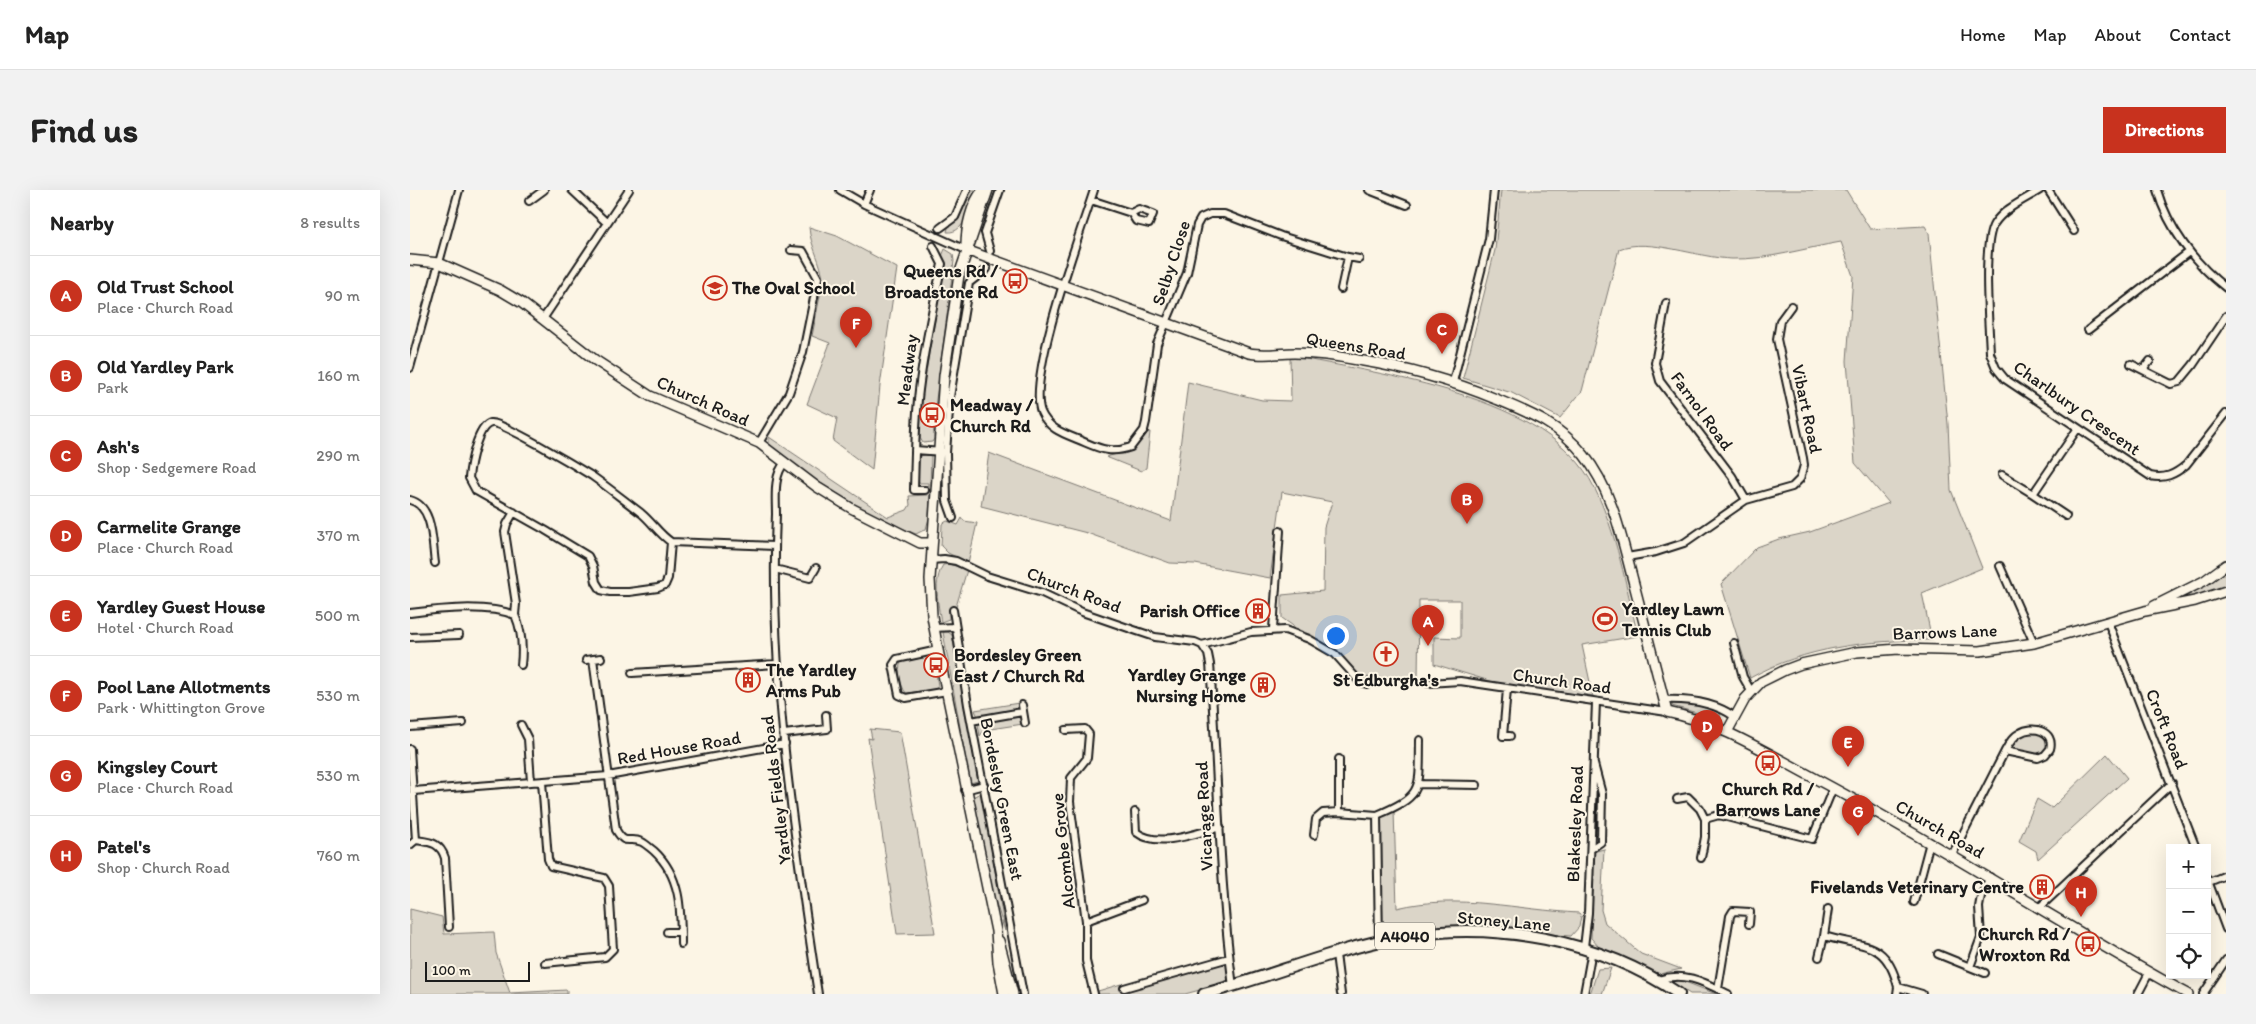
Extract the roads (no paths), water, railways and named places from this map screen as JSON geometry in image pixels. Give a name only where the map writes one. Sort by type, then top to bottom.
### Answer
[{"type":"main road","name":"Stoney Lane","points":[[1233,987],[1379,942],[1424,934],[1486,933],[1559,942],[1588,949],[1658,980],[1679,994]]},
{"type":"main road","name":"A4040","points":[[1204,994],[1233,987]]},
{"type":"street","points":[[410,368],[459,190]]},
{"type":"street","points":[[529,201],[544,190]]},
{"type":"street","points":[[572,190],[607,223]]},
{"type":"street","points":[[543,319],[629,190]]},
{"type":"street","points":[[840,190],[864,204],[966,250]]},
{"type":"street","points":[[864,204],[870,190]]},
{"type":"street","points":[[940,228],[955,218],[967,190]]},
{"type":"street","points":[[966,250],[966,231],[978,195],[982,190]]},
{"type":"street","points":[[957,321],[959,275],[988,190]]},
{"type":"street","points":[[990,251],[985,233],[1000,190]]},
{"type":"street","name":"Selby Close","points":[[1094,190],[1052,325],[1040,381],[1039,403],[1043,415],[1054,429],[1108,452],[1131,447],[1144,430],[1157,344],[1187,273],[1197,225],[1202,218],[1210,214],[1224,214],[1281,236],[1359,259]]},
{"type":"street","points":[[1369,190],[1407,205]]},
{"type":"street","points":[[1453,382],[1487,250],[1494,190]]},
{"type":"street","name":"Charlbury Crescent","points":[[2040,190],[2002,215],[1994,223],[1987,245],[1990,353],[1996,368],[2005,379],[2150,476],[2161,478],[2178,472],[2186,465],[2226,414]]},
{"type":"street","points":[[2048,190],[2074,231]]},
{"type":"street","points":[[2157,190],[2173,226],[2189,252],[2212,277],[2226,288]]},
{"type":"street","points":[[1091,200],[1131,213]]},
{"type":"street","name":"Meadway","points":[[925,490],[914,490],[915,450],[919,390],[942,264],[933,246]]},
{"type":"street","points":[[759,443],[789,393],[803,352],[818,278],[803,251],[791,250]]},
{"type":"street","name":"Queens Road","points":[[966,250],[1248,353],[1267,355],[1283,353],[1312,354],[1356,359],[1453,382],[1526,410],[1546,420],[1565,434],[1584,454],[1604,487],[1627,557],[1667,712]]},
{"type":"street","points":[[2088,330],[2189,252]]},
{"type":"street","points":[[1341,289],[1348,257]]},
{"type":"street","name":"Church Road","points":[[410,260],[439,263],[485,282],[522,304],[595,360],[650,396],[759,443],[851,508],[920,543],[932,543]]},
{"type":"street","points":[[931,560],[942,452],[944,376],[957,321],[969,283],[987,269]]},
{"type":"street","name":"Farnol Road","points":[[1666,303],[1655,363],[1660,381],[1732,476],[1746,500]]},
{"type":"street","name":"Vibart Road","points":[[1627,557],[1656,552],[1684,543],[1746,500],[1787,490],[1796,484],[1802,472],[1803,458],[1777,339],[1780,321],[1791,306]]},
{"type":"street","points":[[2131,364],[2171,384],[2179,382],[2193,365],[2226,316]]},
{"type":"street","points":[[2143,370],[2150,361]]},
{"type":"street","points":[[671,542],[668,578],[665,584],[649,590],[610,592],[601,590],[596,582],[593,566],[588,556],[476,491],[469,478],[480,432],[491,423],[496,423],[536,443],[591,476],[643,514],[662,536],[671,542],[774,546]]},
{"type":"street","points":[[2033,494],[2078,428]]},
{"type":"street","points":[[915,450],[942,452]]},
{"type":"street","points":[[942,452],[947,501],[953,518]]},
{"type":"street","name":"Yardley Fields Road","points":[[785,463],[777,479],[774,546],[778,664],[785,744],[818,994]]},
{"type":"street","points":[[2002,475],[2066,516]]},
{"type":"street","points":[[410,500],[417,502],[427,514],[435,563]]},
{"type":"street","points":[[514,512],[506,524],[505,532],[516,604],[514,615],[518,623],[522,649],[521,665]]},
{"type":"street","points":[[1273,629],[1280,531]]},
{"type":"street","name":"Church Road","points":[[931,560],[944,558],[956,561],[987,576],[1042,593],[1082,612],[1155,637],[1195,642],[1202,645],[1251,632],[1273,629],[1285,630],[1310,639],[1335,654],[1360,682],[1367,684]]},
{"type":"street","name":"Bordesley Green East","points":[[931,560],[930,579],[934,628],[938,650],[965,790],[996,931],[1004,952],[1013,994]]},
{"type":"street","name":"Barrows Lane","points":[[2145,611],[2204,580],[2226,565]]},
{"type":"street","points":[[2000,566],[2034,643]]},
{"type":"street","points":[[775,568],[810,578],[816,568]]},
{"type":"street","name":"Barrows Lane","points":[[1727,732],[1751,691],[1761,682],[1785,670],[1838,656],[1899,649],[1980,651],[2034,643],[2145,611],[2195,601],[2226,591]]},
{"type":"street","points":[[410,613],[474,608],[504,611],[514,615]]},
{"type":"street","name":"Bordesley Green East","points":[[953,610],[954,627],[971,721],[1023,994]]},
{"type":"street","name":"Croft Road","points":[[2108,622],[2194,844]]},
{"type":"street","points":[[934,628],[954,627]]},
{"type":"street","points":[[410,637],[459,634]]},
{"type":"street","points":[[1734,643],[1743,677],[1751,691]]},
{"type":"street","name":"Vicarage Road","points":[[1202,645],[1208,654],[1210,664],[1224,914],[1233,987]]},
{"type":"street","points":[[938,650],[897,659],[893,665],[899,695],[906,698],[947,691]]},
{"type":"street","points":[[586,660],[597,658],[608,776],[611,781],[616,830],[621,838],[627,842],[641,842],[649,847],[659,856],[672,875],[681,905],[681,944]]},
{"type":"street","points":[[632,673],[778,664]]},
{"type":"street","name":"Church Road","points":[[1428,683],[1460,681],[1667,712],[1696,719],[1727,732],[1930,842],[2149,973],[2188,994]]},
{"type":"street","points":[[1507,689],[1503,736],[1510,736]]},
{"type":"street","points":[[1664,700],[1693,700],[1710,704],[1735,717]]},
{"type":"street","name":"Blakesley Road","points":[[1584,994],[1588,949],[1592,760],[1596,702]]},
{"type":"street","points":[[971,721],[1022,709],[1025,723]]},
{"type":"street","points":[[784,734],[827,729],[826,715]]},
{"type":"street","points":[[410,727],[463,723]]},
{"type":"street","points":[[521,724],[528,739],[531,782]]},
{"type":"street","name":"Alcombe Grove","points":[[1066,730],[1085,729],[1089,734],[1087,758],[1073,773],[1070,787],[1071,819],[1086,921],[1086,961],[1094,994]]},
{"type":"street","points":[[1952,855],[2005,751],[2013,738],[2026,730],[2044,732],[2048,735],[2051,746],[2048,753],[2038,758],[2005,751]]},
{"type":"street","points":[[1314,835],[1316,819],[1323,813],[1339,812],[1376,815],[1397,806],[1415,792],[1419,784],[1420,740]]},
{"type":"street","name":"Red House Road","points":[[413,791],[608,776],[785,744]]},
{"type":"street","points":[[410,749],[413,791],[413,842],[433,842],[442,849],[445,858],[449,927]]},
{"type":"street","points":[[1339,759],[1339,812]]},
{"type":"street","points":[[1591,849],[1601,842],[1602,833],[1602,794],[1598,774],[1592,760]]},
{"type":"street","points":[[542,782],[548,859],[551,866],[604,878],[609,886],[613,949],[606,957],[545,963]]},
{"type":"street","points":[[1419,784],[1477,785]]},
{"type":"street","points":[[2039,908],[2172,784]]},
{"type":"street","points":[[965,790],[984,785]]},
{"type":"street","points":[[1705,819],[1719,815],[1812,838],[1833,788]]},
{"type":"street","points":[[1677,798],[1688,797],[1694,802],[1705,819],[1705,837],[1701,858]]},
{"type":"street","points":[[1135,812],[1136,832],[1149,838],[1184,836],[1220,827]]},
{"type":"street","points":[[1376,815],[1379,942]]},
{"type":"street","points":[[1914,902],[1930,842]]},
{"type":"street","points":[[2211,879],[2226,875]]},
{"type":"street","points":[[1970,967],[1981,936],[1979,907],[1981,896],[1990,877]]},
{"type":"street","points":[[2211,888],[2226,929]]},
{"type":"street","points":[[1086,921],[1142,900]]},
{"type":"street","points":[[1819,957],[1828,909]]},
{"type":"street","points":[[1718,989],[1730,916],[1733,911],[1750,912],[1749,924]]},
{"type":"street","name":"Bordesley Green East","points":[[996,931],[998,962],[1004,994]]},
{"type":"street","points":[[667,932],[681,932]]},
{"type":"street","points":[[1824,936],[1880,951],[1891,967],[1898,987],[1897,994]]},
{"type":"street","points":[[1336,954],[1340,994]]},
{"type":"street","points":[[1938,954],[1984,973]]},
{"type":"street","points":[[1124,988],[1229,958]]},
{"type":"street","points":[[2203,994],[2226,960]]},
{"type":"street","points":[[2138,994],[2149,973]]},
{"type":"street","points":[[1658,980],[1670,976],[1685,976],[1728,994]]},
{"type":"street","points":[[1898,987],[1922,994]]},
{"type":"place","name":"Queens Rd / Broadstone Rd","points":[[1015,281]]},
{"type":"place","name":"The Oval School","points":[[715,288]]},
{"type":"place","name":"Pool Lane Allotments","points":[[856,348]]},
{"type":"place","name":"Ash's","points":[[1442,354]]},
{"type":"place","name":"Meadway / Church Rd","points":[[932,415]]},
{"type":"place","name":"Old Yardley Park","points":[[1467,524]]},
{"type":"place","name":"Parish Office","points":[[1258,611]]},
{"type":"place","name":"Yardley Lawn Tennis Club","points":[[1605,619]]},
{"type":"place","name":"Old Trust School","points":[[1428,646]]},
{"type":"place","name":"St Edburgha's","points":[[1386,654]]},
{"type":"place","name":"Bordesley Green East / Church Rd","points":[[936,665]]},
{"type":"place","name":"The Yardley Arms Pub","points":[[748,680]]},
{"type":"place","name":"Yardley Grange Nursing Home","points":[[1263,685]]},
{"type":"place","name":"Carmelite Grange","points":[[1707,751]]},
{"type":"place","name":"Church Rd / Barrows Lane","points":[[1768,763]]},
{"type":"place","name":"Yardley Guest House","points":[[1848,767]]},
{"type":"place","name":"Kingsley Court","points":[[1858,836]]},
{"type":"place","name":"Fivelands Veterinary Centre","points":[[2042,887]]},
{"type":"place","name":"Patel's","points":[[2081,917]]},
{"type":"place","name":"Church Rd / Wroxton Rd","points":[[2088,944]]}]
